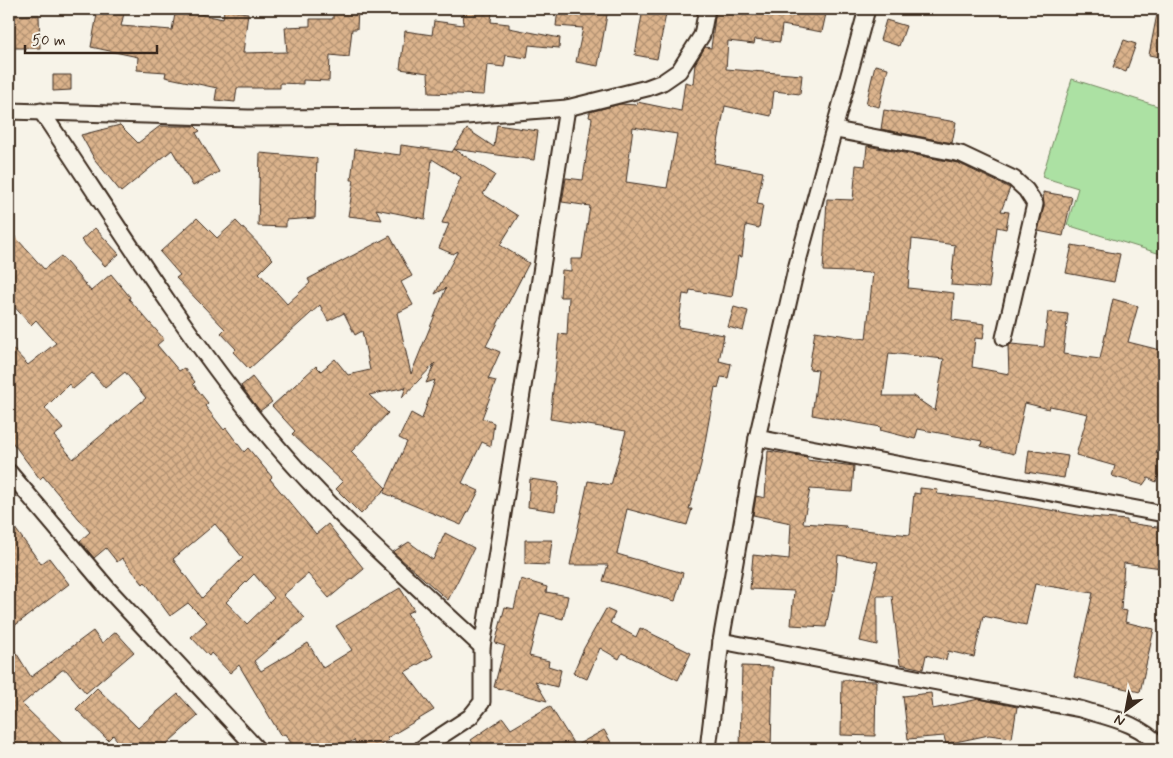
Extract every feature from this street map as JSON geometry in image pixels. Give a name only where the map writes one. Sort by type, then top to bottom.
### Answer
[{"type":"street","points":[[9,111],[248,118],[454,117],[567,108],[647,88],[663,82],[679,71],[702,35],[707,9]]},
{"type":"street","points":[[708,749],[721,641],[758,438],[797,265],[836,130],[867,9]]},
{"type":"street","points":[[421,749],[470,717],[482,702],[482,647],[567,108]]},
{"type":"street","points":[[41,111],[189,330],[257,423],[338,512],[482,647]]},
{"type":"street","points":[[836,130],[961,154],[1014,179],[1026,190],[1035,204],[1004,338]]},
{"type":"street","points":[[758,438],[1164,514]]},
{"type":"street","points":[[9,472],[108,589],[257,749]]},
{"type":"street","points":[[721,641],[1080,709],[1136,726],[1149,734],[1161,749]]},
{"type":"green space","points":[[1072,79],[1164,108],[1164,255],[1067,225],[1078,188],[1042,177]]},
{"type":"building","points":[[98,9],[125,9],[121,26],[172,30],[176,9],[196,9],[195,13],[223,19],[224,10],[248,13],[243,53],[287,52],[285,27],[310,26],[310,19],[333,19],[333,9],[358,9],[357,29],[352,29],[349,57],[330,55],[329,81],[303,80],[303,84],[280,83],[280,88],[237,88],[235,102],[215,100],[217,88],[165,77],[166,72],[137,70],[138,57],[91,47]]},
{"type":"building","points":[[464,9],[492,11],[491,22],[509,24],[509,28],[560,38],[559,48],[529,45],[527,58],[506,55],[504,67],[487,65],[484,95],[429,93],[428,73],[400,69],[405,31],[432,35],[434,21],[463,25]]},
{"type":"building","points":[[558,9],[608,9],[598,66],[576,62],[583,28],[556,26]]},
{"type":"building","points":[[643,9],[667,9],[657,59],[635,55]]},
{"type":"building","points":[[716,9],[827,9],[822,32],[782,25],[780,42],[755,39],[754,44],[728,41],[726,69],[802,75],[800,94],[774,91],[771,116],[725,106],[714,163],[763,172],[757,204],[763,205],[759,228],[746,225],[742,257],[738,256],[732,297],[690,290],[689,295],[683,294],[678,327],[724,335],[719,361],[731,364],[728,378],[721,377],[718,388],[715,387],[701,464],[689,509],[692,509],[687,525],[627,509],[617,554],[683,573],[675,601],[603,581],[608,565],[570,565],[588,481],[611,485],[626,431],[550,419],[559,334],[567,335],[569,297],[560,297],[562,270],[571,271],[571,259],[582,259],[590,206],[562,202],[566,178],[583,180],[592,118],[589,117],[590,112],[620,104],[637,105],[637,102],[681,111],[685,82],[693,84],[695,64],[705,47],[711,48]],"holes":[[[633,127],[677,134],[667,188],[626,182]]]},
{"type":"building","points":[[1157,14],[1164,15],[1164,58],[1149,55]]},
{"type":"building","points":[[39,15],[40,48],[9,48],[9,16]]},
{"type":"building","points":[[886,20],[906,26],[899,46],[880,40]]},
{"type":"building","points":[[1124,40],[1136,44],[1126,72],[1113,67]]},
{"type":"building","points":[[875,65],[888,68],[879,107],[866,104]]},
{"type":"building","points":[[53,75],[71,75],[71,90],[53,91]]},
{"type":"building","points":[[884,110],[956,122],[952,143],[881,129]]},
{"type":"building","points":[[120,125],[138,143],[160,126],[195,126],[200,131],[196,133],[219,172],[193,186],[172,150],[121,192],[95,160],[81,135]]},
{"type":"building","points":[[497,125],[538,131],[534,160],[454,149],[495,175],[483,194],[518,216],[500,245],[529,263],[486,346],[500,352],[488,379],[496,381],[482,418],[494,423],[491,446],[482,442],[462,483],[479,491],[461,525],[384,493],[407,442],[399,438],[411,413],[422,419],[435,380],[426,383],[435,363],[402,398],[406,387],[369,395],[388,413],[351,452],[386,488],[361,514],[336,489],[343,482],[292,434],[295,431],[272,406],[316,366],[321,371],[335,359],[348,375],[370,370],[362,331],[355,335],[344,313],[328,321],[320,305],[249,369],[233,352],[236,349],[221,333],[225,329],[176,278],[180,275],[160,252],[197,218],[217,238],[236,221],[273,259],[259,273],[287,304],[310,283],[308,279],[390,236],[412,276],[401,282],[413,305],[397,313],[411,374],[446,288],[435,294],[458,251],[453,254],[439,248],[449,224],[442,223],[461,177],[432,159],[425,219],[376,209],[382,220],[348,216],[354,180],[351,180],[355,149],[400,155],[401,145],[452,152],[467,129],[494,147]]},
{"type":"building","points":[[867,146],[958,163],[1010,188],[1001,211],[1009,212],[1006,229],[997,227],[989,288],[951,285],[955,245],[912,239],[908,288],[954,293],[952,320],[985,324],[983,339],[975,338],[972,367],[1009,374],[1008,346],[1011,344],[1044,347],[1048,312],[1068,314],[1063,354],[1100,359],[1113,299],[1138,306],[1128,342],[1164,351],[1164,426],[1156,453],[1164,456],[1164,461],[1156,482],[1148,478],[1143,485],[1112,476],[1115,466],[1076,455],[1088,414],[1050,406],[1049,409],[1025,403],[1014,454],[981,446],[982,441],[918,429],[915,439],[880,430],[881,427],[812,415],[818,370],[809,369],[815,331],[866,339],[873,273],[823,271],[827,199],[853,200],[856,165],[865,166]],"holes":[[[889,353],[944,359],[935,411],[913,396],[883,396]]]},
{"type":"building","points":[[260,153],[317,158],[315,218],[286,220],[286,227],[258,226]]},
{"type":"building","points":[[1043,192],[1072,197],[1063,236],[1038,231],[1044,206]]},
{"type":"building","points":[[95,228],[119,254],[105,266],[81,240]]},
{"type":"building","points":[[9,230],[44,269],[61,256],[91,291],[111,274],[130,297],[129,299],[164,339],[157,345],[179,371],[184,368],[195,382],[193,384],[208,403],[205,406],[224,430],[226,428],[244,452],[248,448],[272,477],[270,479],[316,534],[328,524],[364,569],[329,598],[308,574],[283,595],[305,618],[254,661],[261,671],[308,643],[323,668],[352,650],[336,626],[400,588],[414,610],[407,613],[433,656],[405,672],[434,710],[387,738],[389,740],[374,749],[359,749],[354,740],[339,749],[295,749],[285,734],[281,736],[239,665],[230,673],[211,653],[209,656],[191,637],[207,622],[188,603],[170,616],[145,582],[143,584],[122,558],[117,562],[106,548],[94,558],[80,541],[90,532],[43,476],[40,479],[9,438],[9,345],[28,365],[56,343],[36,320],[31,325],[9,301]],"holes":[[[125,372],[146,398],[73,459],[54,436],[63,429],[45,408],[69,384],[73,389],[92,373],[105,388]],[[215,524],[243,558],[202,598],[173,559]],[[254,574],[274,598],[247,624],[226,602]]]},
{"type":"building","points":[[1072,245],[1120,254],[1114,282],[1066,273]]},
{"type":"building","points":[[734,307],[748,311],[743,331],[728,327]]},
{"type":"building","points":[[252,377],[272,402],[260,411],[241,386]]},
{"type":"building","points":[[1029,450],[1068,456],[1064,478],[1026,472]]},
{"type":"building","points":[[768,451],[807,457],[807,460],[854,466],[852,492],[810,489],[803,523],[846,526],[845,528],[910,535],[914,493],[920,494],[920,488],[938,490],[937,494],[993,500],[1090,517],[1127,520],[1127,523],[1164,528],[1162,568],[1124,563],[1121,610],[1127,611],[1125,622],[1154,629],[1140,692],[1074,677],[1093,593],[1035,584],[1026,625],[983,616],[974,657],[948,651],[946,660],[926,655],[923,669],[900,664],[892,596],[877,596],[877,645],[860,641],[878,562],[838,555],[835,591],[833,591],[826,627],[791,625],[794,591],[750,589],[753,555],[789,559],[791,523],[753,515],[756,496],[765,498]]},
{"type":"building","points":[[530,479],[559,483],[555,511],[528,507]]},
{"type":"building","points":[[9,520],[41,564],[49,558],[69,584],[9,630]]},
{"type":"building","points":[[445,533],[474,548],[448,600],[393,552],[409,542],[433,560]]},
{"type":"building","points":[[525,540],[552,540],[549,565],[525,564]]},
{"type":"building","points":[[521,579],[547,587],[546,592],[568,596],[563,619],[540,613],[529,656],[549,661],[548,666],[561,670],[557,687],[535,681],[547,701],[494,687],[505,646],[495,643],[505,607],[514,609]]},
{"type":"building","points":[[606,609],[615,613],[610,623],[636,637],[640,628],[691,653],[678,680],[622,653],[619,659],[600,648],[587,679],[573,673],[584,648]]},
{"type":"building","points":[[93,631],[102,643],[116,632],[134,652],[86,693],[66,670],[62,670],[22,704],[68,749],[9,749],[9,641],[31,677]]},
{"type":"building","points":[[742,666],[773,667],[771,749],[740,749]]},
{"type":"building","points":[[842,680],[876,681],[875,736],[841,735]]},
{"type":"building","points":[[97,688],[138,728],[178,694],[198,716],[161,749],[124,749],[113,735],[108,740],[76,709]]},
{"type":"building","points":[[931,693],[933,709],[979,699],[1017,707],[1012,738],[989,735],[946,744],[944,736],[908,739],[903,696]]},
{"type":"building","points":[[550,706],[575,746],[604,730],[615,749],[477,749],[471,740],[503,718],[511,729]]}]
